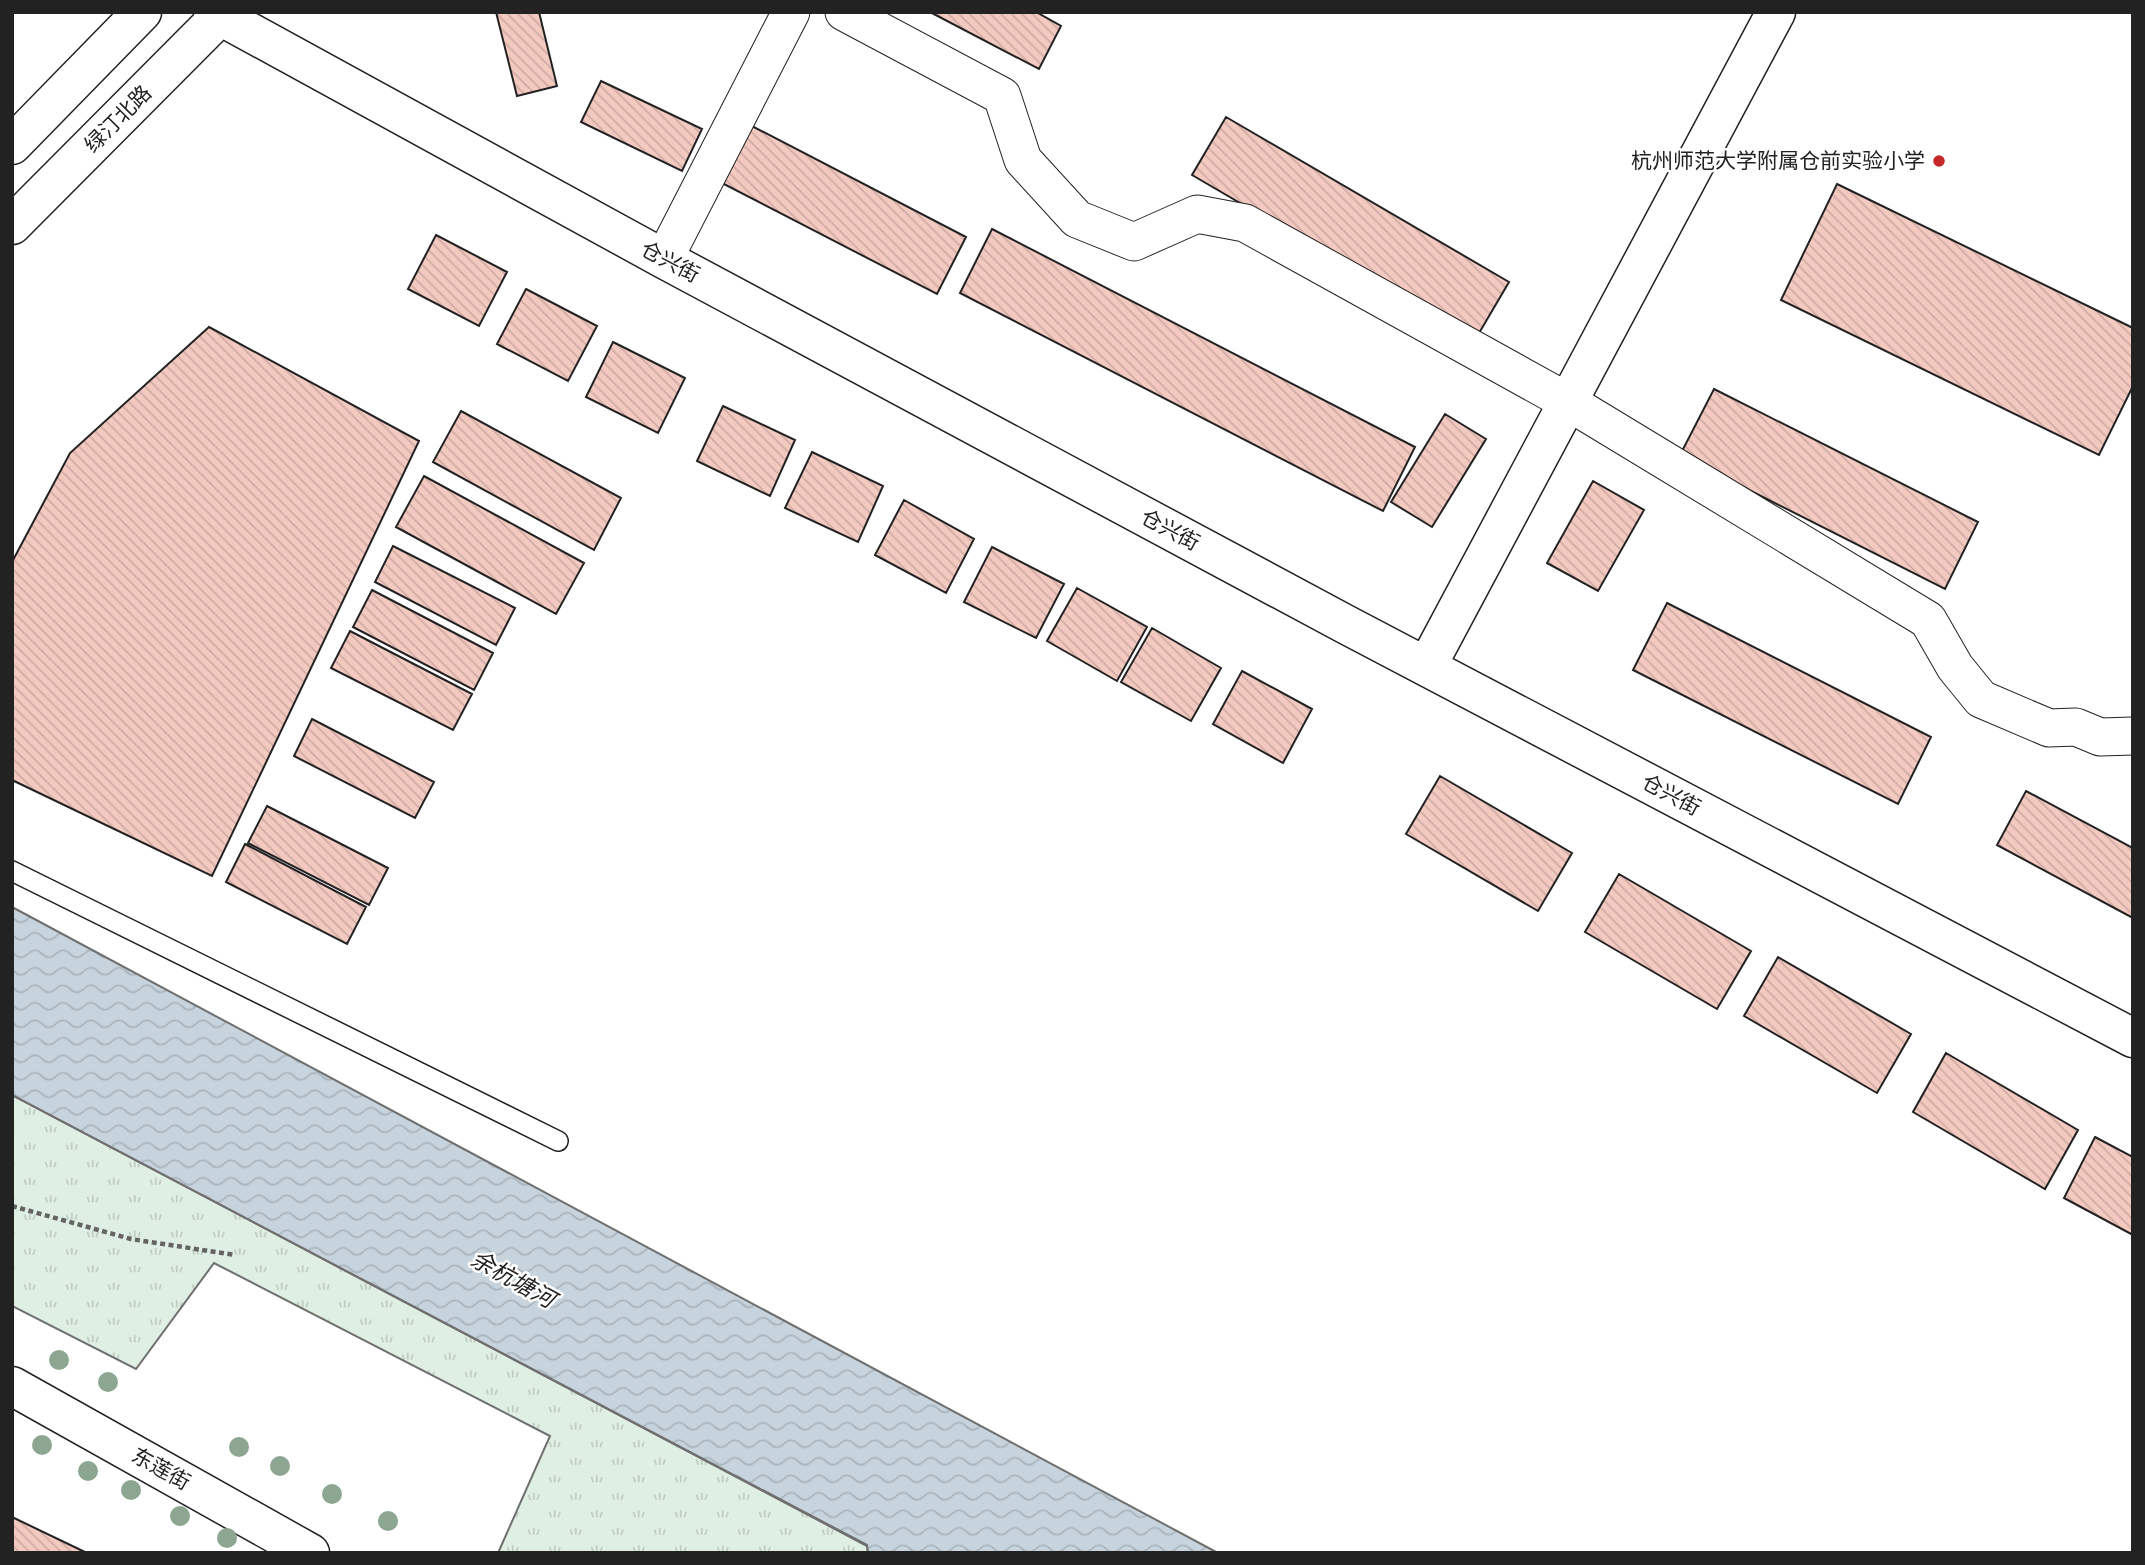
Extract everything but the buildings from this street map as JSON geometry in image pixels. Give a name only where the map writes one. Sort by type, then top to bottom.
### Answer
[{"type":"street","points":[[12,145],[142,12]]},
{"type":"street","points":[[664,259],[791,12]]},
{"type":"street","points":[[844,12],[1002,96],[1023,160],[1077,219],[1134,242],[1197,214],[1245,223],[1570,403],[1928,620],[1955,667],[1981,699],[2049,728],[2076,727],[2100,737],[2133,736]]},
{"type":"street","points":[[1427,666],[1570,403],[1776,12]]},
{"type":"street","name":"仓兴街","points":[[219,14],[664,259],[1427,666],[2133,1038]]},
{"type":"street","name":"绿汀北路","points":[[12,225],[219,14]]},
{"type":"street","name":"东莲街","points":[[12,1386],[310,1553]]},
{"type":"lane","points":[[12,871],[558,1141]]},
{"type":"path","points":[[12,1206],[131,1239],[235,1255]]},
{"type":"green space","points":[[12,1095],[867,1546],[868,1553],[498,1553],[550,1436],[214,1263],[136,1369],[12,1306]]},
{"type":"water","name":"余杭塘河","points":[[12,907],[1218,1553],[868,1553],[867,1545],[12,1095]]},
{"type":"place","name":"杭州师范大学附属仓前实验小学","points":[[1939,161]]}]
